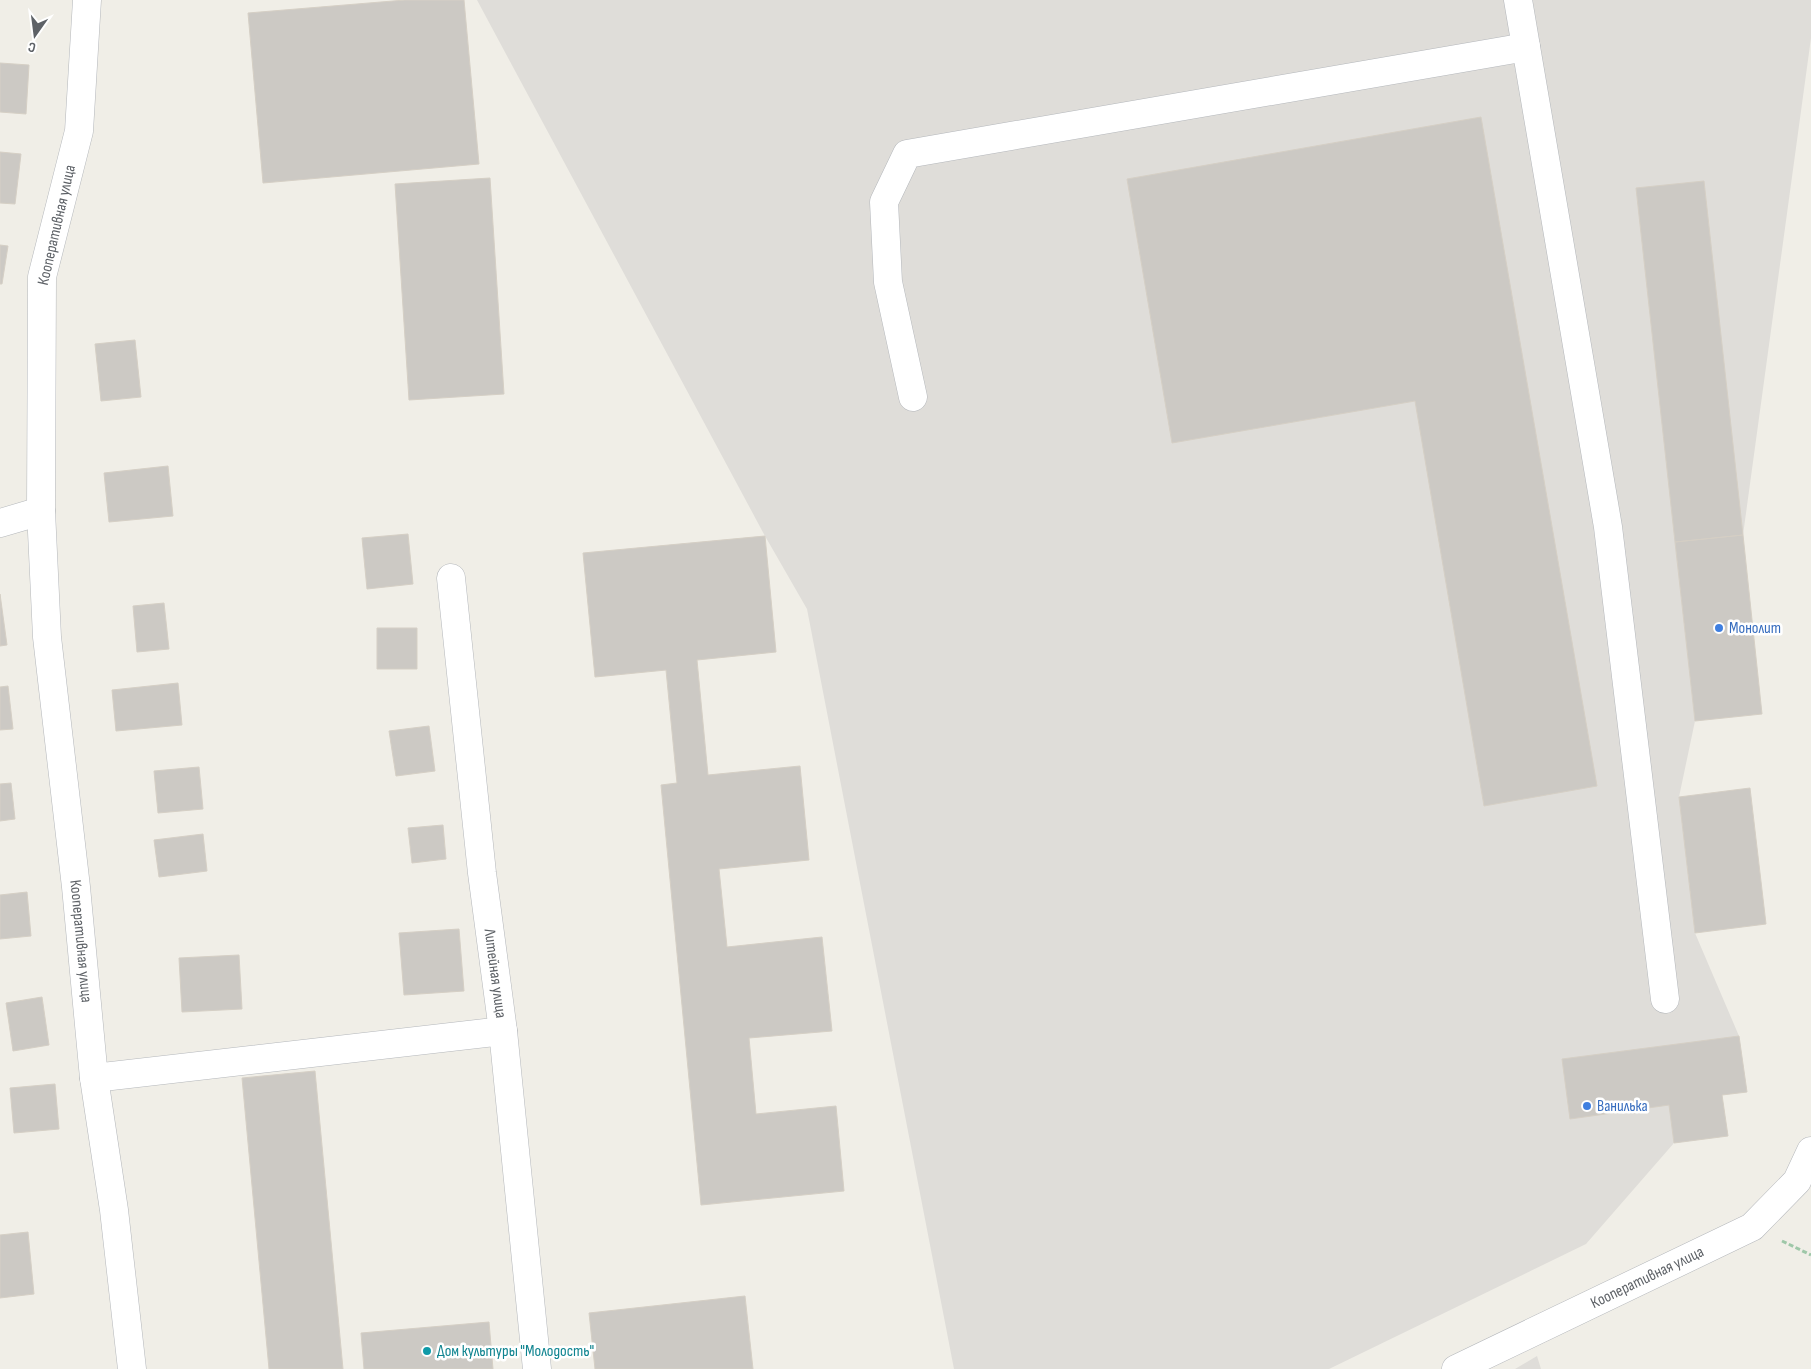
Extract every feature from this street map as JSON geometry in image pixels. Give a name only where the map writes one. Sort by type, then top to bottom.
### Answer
[{"type":"street","name":"Кооперативная улица","points":[[87,0],[79,131],[42,277],[41,511],[47,638],[76,887],[94,1078],[114,1210],[132,1369]]},
{"type":"street","points":[[1518,0],[1608,527],[1664,999]]},
{"type":"street","points":[[913,397],[888,282],[884,202],[907,154],[1526,47]]},
{"type":"street","points":[[0,523],[41,511]]},
{"type":"street","name":"Литейная улица","points":[[451,578],[482,872],[503,1031],[537,1369]]},
{"type":"street","points":[[94,1078],[503,1031]]},
{"type":"street","name":"Кооперативная улица","points":[[1456,1369],[1752,1227],[1797,1181],[1811,1152]]},
{"type":"shaded area","points":[[477,0],[1811,0],[1811,38],[1743,535],[1675,542],[1695,721],[1679,797],[1695,933],[1739,1036],[1747,1092],[1722,1095],[1728,1136],[1674,1143],[1586,1244],[1329,1369],[954,1369],[807,609],[765,536]]},
{"type":"shaded area","points":[[1537,1356],[1541,1369],[1515,1369]]},
{"type":"building","points":[[405,0],[464,0],[479,164],[263,183],[248,13]]},
{"type":"building","points":[[0,63],[29,65],[26,114],[0,112]]},
{"type":"building","points":[[1481,117],[1597,786],[1484,806],[1415,401],[1172,443],[1127,179]]},
{"type":"building","points":[[0,152],[21,154],[15,204],[0,203]]},
{"type":"building","points":[[490,178],[504,394],[409,400],[395,184]]},
{"type":"building","points":[[1704,181],[1743,535],[1675,542],[1636,188]]},
{"type":"building","points":[[0,245],[8,246],[2,284],[0,284]]},
{"type":"building","points":[[135,340],[141,397],[101,401],[95,344]]},
{"type":"building","points":[[168,466],[173,516],[109,522],[104,473]]},
{"type":"building","points":[[408,534],[413,584],[367,589],[362,538]]},
{"type":"building","name":"Монолит","points":[[1743,535],[1762,714],[1695,721],[1675,542]]},
{"type":"building","points":[[765,536],[776,652],[697,660],[708,775],[800,766],[809,860],[719,869],[727,947],[822,937],[832,1031],[749,1038],[756,1114],[836,1106],[844,1191],[701,1205],[661,785],[677,783],[666,670],[595,677],[583,553]]},
{"type":"building","points":[[0,594],[7,645],[0,646]]},
{"type":"building","points":[[164,603],[169,649],[137,652],[133,606]]},
{"type":"building","points":[[377,628],[417,628],[417,669],[377,669]]},
{"type":"building","points":[[178,683],[182,725],[116,731],[112,690]]},
{"type":"building","points":[[8,686],[13,729],[0,730],[0,687]]},
{"type":"building","points":[[429,726],[435,771],[396,776],[389,731]]},
{"type":"building","points":[[199,767],[203,809],[158,813],[154,771]]},
{"type":"building","points":[[11,783],[15,819],[0,821],[0,784]]},
{"type":"building","points":[[1750,788],[1766,924],[1695,933],[1679,797]]},
{"type":"building","points":[[443,825],[446,859],[412,863],[408,828]]},
{"type":"building","points":[[203,834],[207,871],[159,877],[154,840]]},
{"type":"building","points":[[27,892],[31,936],[0,939],[0,895]]},
{"type":"building","points":[[459,929],[464,991],[404,995],[399,933]]},
{"type":"building","points":[[239,955],[242,1009],[182,1012],[179,958]]},
{"type":"building","points":[[42,997],[49,1045],[13,1051],[6,1003]]},
{"type":"building","points":[[1739,1036],[1747,1092],[1722,1095],[1728,1136],[1674,1143],[1669,1105],[1570,1119],[1562,1059]]},
{"type":"building","points":[[315,1071],[343,1369],[269,1369],[242,1078]]},
{"type":"building","points":[[55,1084],[59,1129],[14,1133],[10,1088]]},
{"type":"building","points":[[28,1232],[34,1294],[0,1298],[0,1235]]},
{"type":"building","points":[[745,1296],[753,1369],[595,1369],[589,1313]]},
{"type":"building","name":"Дом культуры \"Молодость\"","points":[[489,1322],[493,1369],[364,1369],[361,1333]]},
{"type":"place","name":"Монолит","points":[[1719,628]]},
{"type":"place","name":"Ванилька","points":[[1587,1106]]},
{"type":"place","name":"Дом культуры \"Молодость\"","points":[[427,1351]]}]
